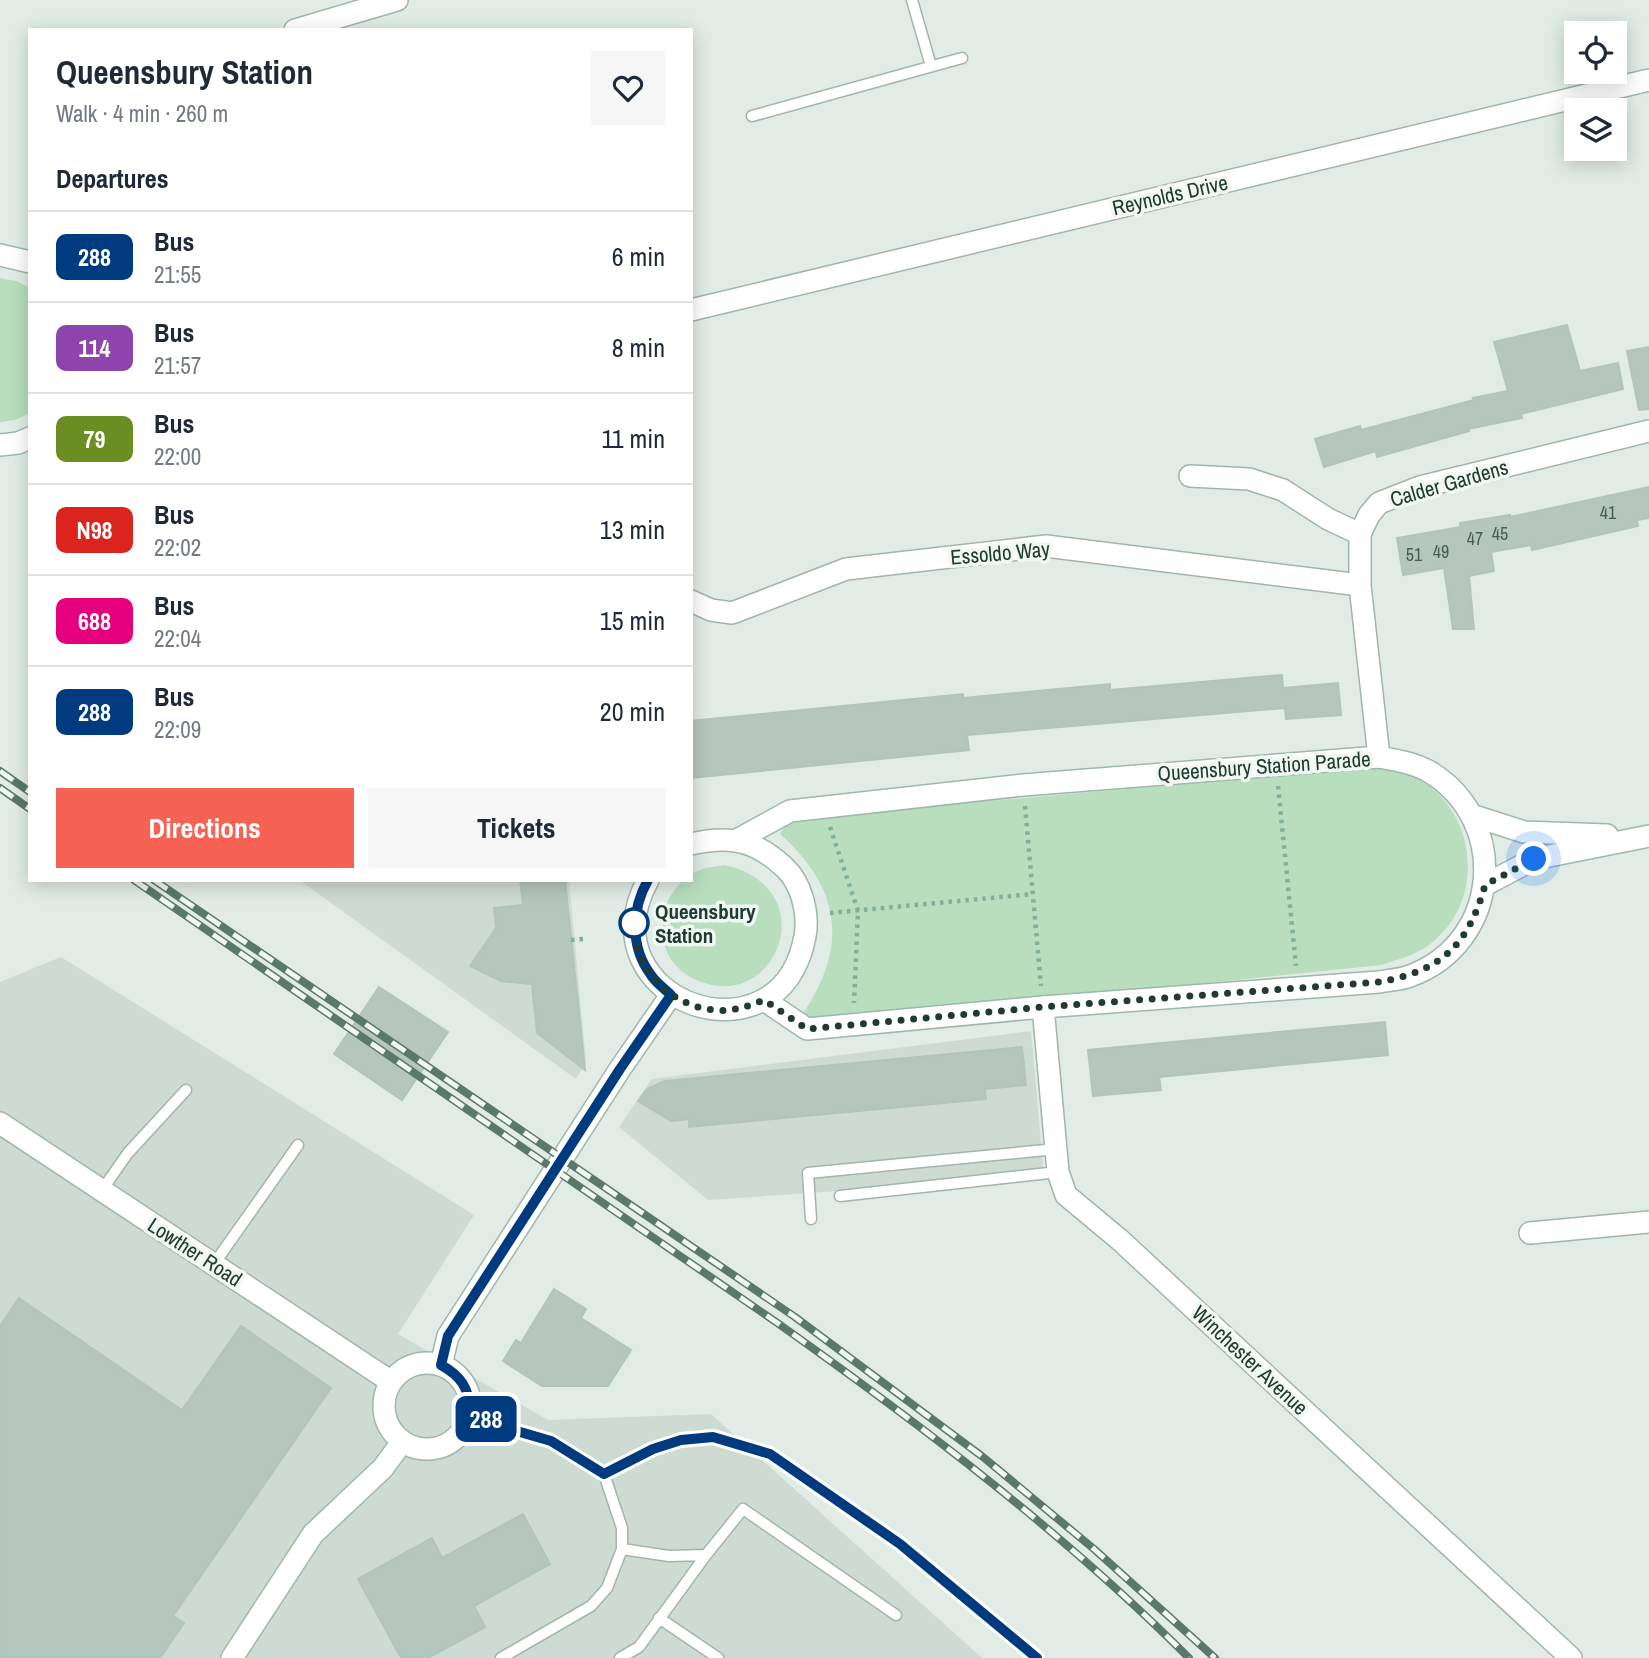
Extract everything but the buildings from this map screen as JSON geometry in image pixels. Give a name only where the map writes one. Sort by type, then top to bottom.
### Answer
[{"type":"street","points":[[302,28],[397,0]]},
{"type":"street","name":"Reynolds Drive","points":[[693,310],[1649,80]]},
{"type":"street","points":[[0,256],[28,260]]},
{"type":"street","name":"Calder Gardens","points":[[1360,534],[1369,515],[1379,503],[1420,487],[1649,430]]},
{"type":"street","points":[[0,445],[28,439]]},
{"type":"street","points":[[1190,476],[1249,479],[1283,490],[1328,519],[1360,534],[1360,585],[1379,757]]},
{"type":"street","name":"Essoldo Way","points":[[693,602],[711,610],[732,613],[846,569],[1046,547],[1360,585]]},
{"type":"street","name":"Queensbury Station Parade","points":[[737,840],[790,811],[1023,785],[1379,757],[1405,761],[1429,771],[1450,787],[1479,829],[1483,852],[1485,885],[1476,915],[1460,942],[1437,962],[1409,976],[1379,982],[1043,1007],[807,1029],[764,1000]]},
{"type":"street","points":[[1471,815],[1524,832],[1645,836]]},
{"type":"street","points":[[1485,885],[1534,859],[1645,836]]},
{"type":"street","points":[[647,882],[639,896],[634,923],[638,951],[651,976],[671,995],[693,1006],[717,1011],[741,1008],[764,1000],[787,980],[802,954],[807,925],[802,896],[788,870],[765,850],[737,840],[713,838],[693,843]]},
{"type":"street","points":[[441,1365],[448,1336],[620,1069],[671,995]]},
{"type":"street","name":"Winchester Avenue","points":[[1043,1007],[1058,1172],[1066,1195],[1120,1240],[1571,1658]]},
{"type":"street","name":"Lowther Road","points":[[0,1123],[390,1381]]},
{"type":"street","points":[[1531,1233],[1649,1222]]},
{"type":"street","points":[[430,1362],[454,1372],[464,1383],[469,1396],[470,1411],[466,1425],[457,1438],[445,1446],[430,1450],[415,1448],[402,1442],[392,1433],[385,1421],[383,1408],[390,1381],[407,1367],[430,1362]]},
{"type":"street","points":[[232,1658],[313,1534],[383,1468],[402,1442]]},
{"type":"lane","points":[[912,0],[931,66]]},
{"type":"lane","points":[[752,116],[962,58]]},
{"type":"lane","points":[[102,1190],[128,1153],[186,1090]]},
{"type":"lane","points":[[214,1264],[298,1145]]},
{"type":"lane","points":[[811,1219],[808,1173],[1056,1149]]},
{"type":"lane","points":[[840,1196],[1058,1172]]},
{"type":"lane","points":[[470,1411],[503,1427],[551,1441],[604,1474],[622,1528],[622,1549],[607,1588],[591,1606],[501,1658]]},
{"type":"lane","points":[[604,1474],[653,1449],[681,1440],[713,1437],[770,1454],[900,1544],[1037,1658]]},
{"type":"lane","points":[[620,1658],[639,1647],[743,1509],[896,1615]]},
{"type":"lane","points":[[622,1549],[669,1556],[706,1555]]},
{"type":"lane","points":[[659,1618],[718,1658]]},
{"type":"path","points":[[1276,765],[1298,988]]},
{"type":"path","points":[[1023,785],[1043,1007]]},
{"type":"path","points":[[823,807],[858,911],[853,1025]]},
{"type":"path","points":[[831,913],[1033,894]]},
{"type":"path","points":[[571,940],[584,939]]},
{"type":"shaded area","points":[[302,882],[569,882],[586,1062],[576,1079]]},
{"type":"shaded area","points":[[61,957],[474,1215],[398,1334],[548,1420],[711,1414],[982,1658],[0,1658],[0,982]]},
{"type":"shaded area","points":[[1031,1031],[1044,1177],[708,1200],[619,1127],[652,1079]]},
{"type":"green space","points":[[0,278],[28,287],[28,414],[15,420],[0,422]]},
{"type":"green space","points":[[1372,767],[1408,775],[1428,785],[1445,801],[1457,819],[1465,840],[1468,862],[1460,905],[1450,924],[1434,941],[1409,956],[1381,965],[813,1024],[804,1012],[828,963],[832,940],[831,918],[826,896],[815,875],[800,854],[780,834],[788,819]]},
{"type":"green space","points":[[725,865],[756,878],[774,898],[781,921],[779,944],[768,965],[750,980],[726,986],[699,981],[677,967],[666,950],[662,926],[667,902],[681,882],[693,882],[693,873]]},
{"type":"railway","points":[[0,771],[28,791]]},
{"type":"railway","points":[[0,788],[28,808]]},
{"type":"railway","points":[[137,882],[776,1322],[884,1400],[990,1481],[1092,1567],[1189,1658]]},
{"type":"railway","points":[[157,882],[795,1317],[983,1457],[1094,1549],[1215,1658]]},
{"type":"bus line","name":"288","points":[[647,882],[639,896],[634,923],[638,951],[651,976],[671,995],[620,1069],[448,1336],[441,1365],[454,1372],[464,1383],[469,1396],[470,1411],[503,1427],[551,1441],[604,1474],[653,1449],[681,1440],[713,1437],[770,1454],[900,1544],[1037,1658]]},
{"type":"place","name":"Queensbury Station","points":[[634,923]]},
{"type":"route","points":[[634,923],[638,951],[651,976],[671,995],[693,1006],[717,1011],[741,1008],[764,1000],[807,1029],[1043,1007],[1379,982],[1409,976],[1437,962],[1460,942],[1476,915],[1485,885],[1534,859]]}]
